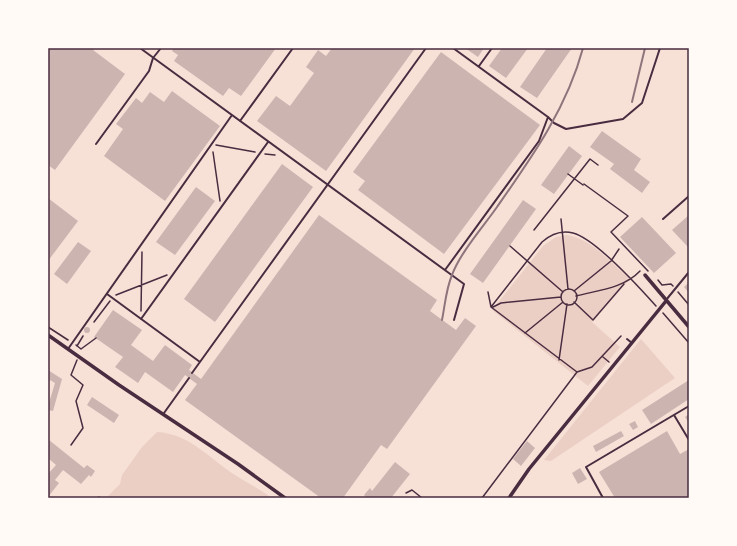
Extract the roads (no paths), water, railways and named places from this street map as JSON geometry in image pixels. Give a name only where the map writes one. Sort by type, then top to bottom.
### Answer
[{"type":"street","points":[[645,275],[689,327]]},
{"type":"street","points":[[510,498],[529,469],[666,301]]},
{"type":"street","points":[[48,335],[164,413],[285,498]]},
{"type":"lane","points":[[140,48],[464,284],[454,320]]},
{"type":"lane","points":[[96,144],[148,71],[153,58],[161,48]]},
{"type":"lane","points":[[240,121],[293,48]]},
{"type":"lane","points":[[192,373],[426,48]]},
{"type":"lane","points":[[453,48],[548,116],[554,123],[566,129],[623,119],[642,103],[660,48]]},
{"type":"lane","points":[[479,66],[492,48]]},
{"type":"lane","points":[[68,349],[232,115]]},
{"type":"lane","points":[[445,270],[539,141],[548,116]]},
{"type":"lane","points":[[141,319],[268,142]]},
{"type":"lane","points":[[663,219],[689,196]]},
{"type":"lane","points":[[666,301],[689,272]]},
{"type":"lane","points":[[107,294],[200,362]]},
{"type":"lane","points":[[627,339],[632,343]]},
{"type":"lane","points":[[164,413],[189,378]]},
{"type":"lane","points":[[603,498],[586,467],[689,406]]},
{"type":"lane","points":[[674,414],[689,440]]},
{"type":"railway","points":[[442,320],[448,286],[460,258],[523,170],[547,131],[568,91],[583,48]]},
{"type":"railway","points":[[632,102],[645,48]]}]
